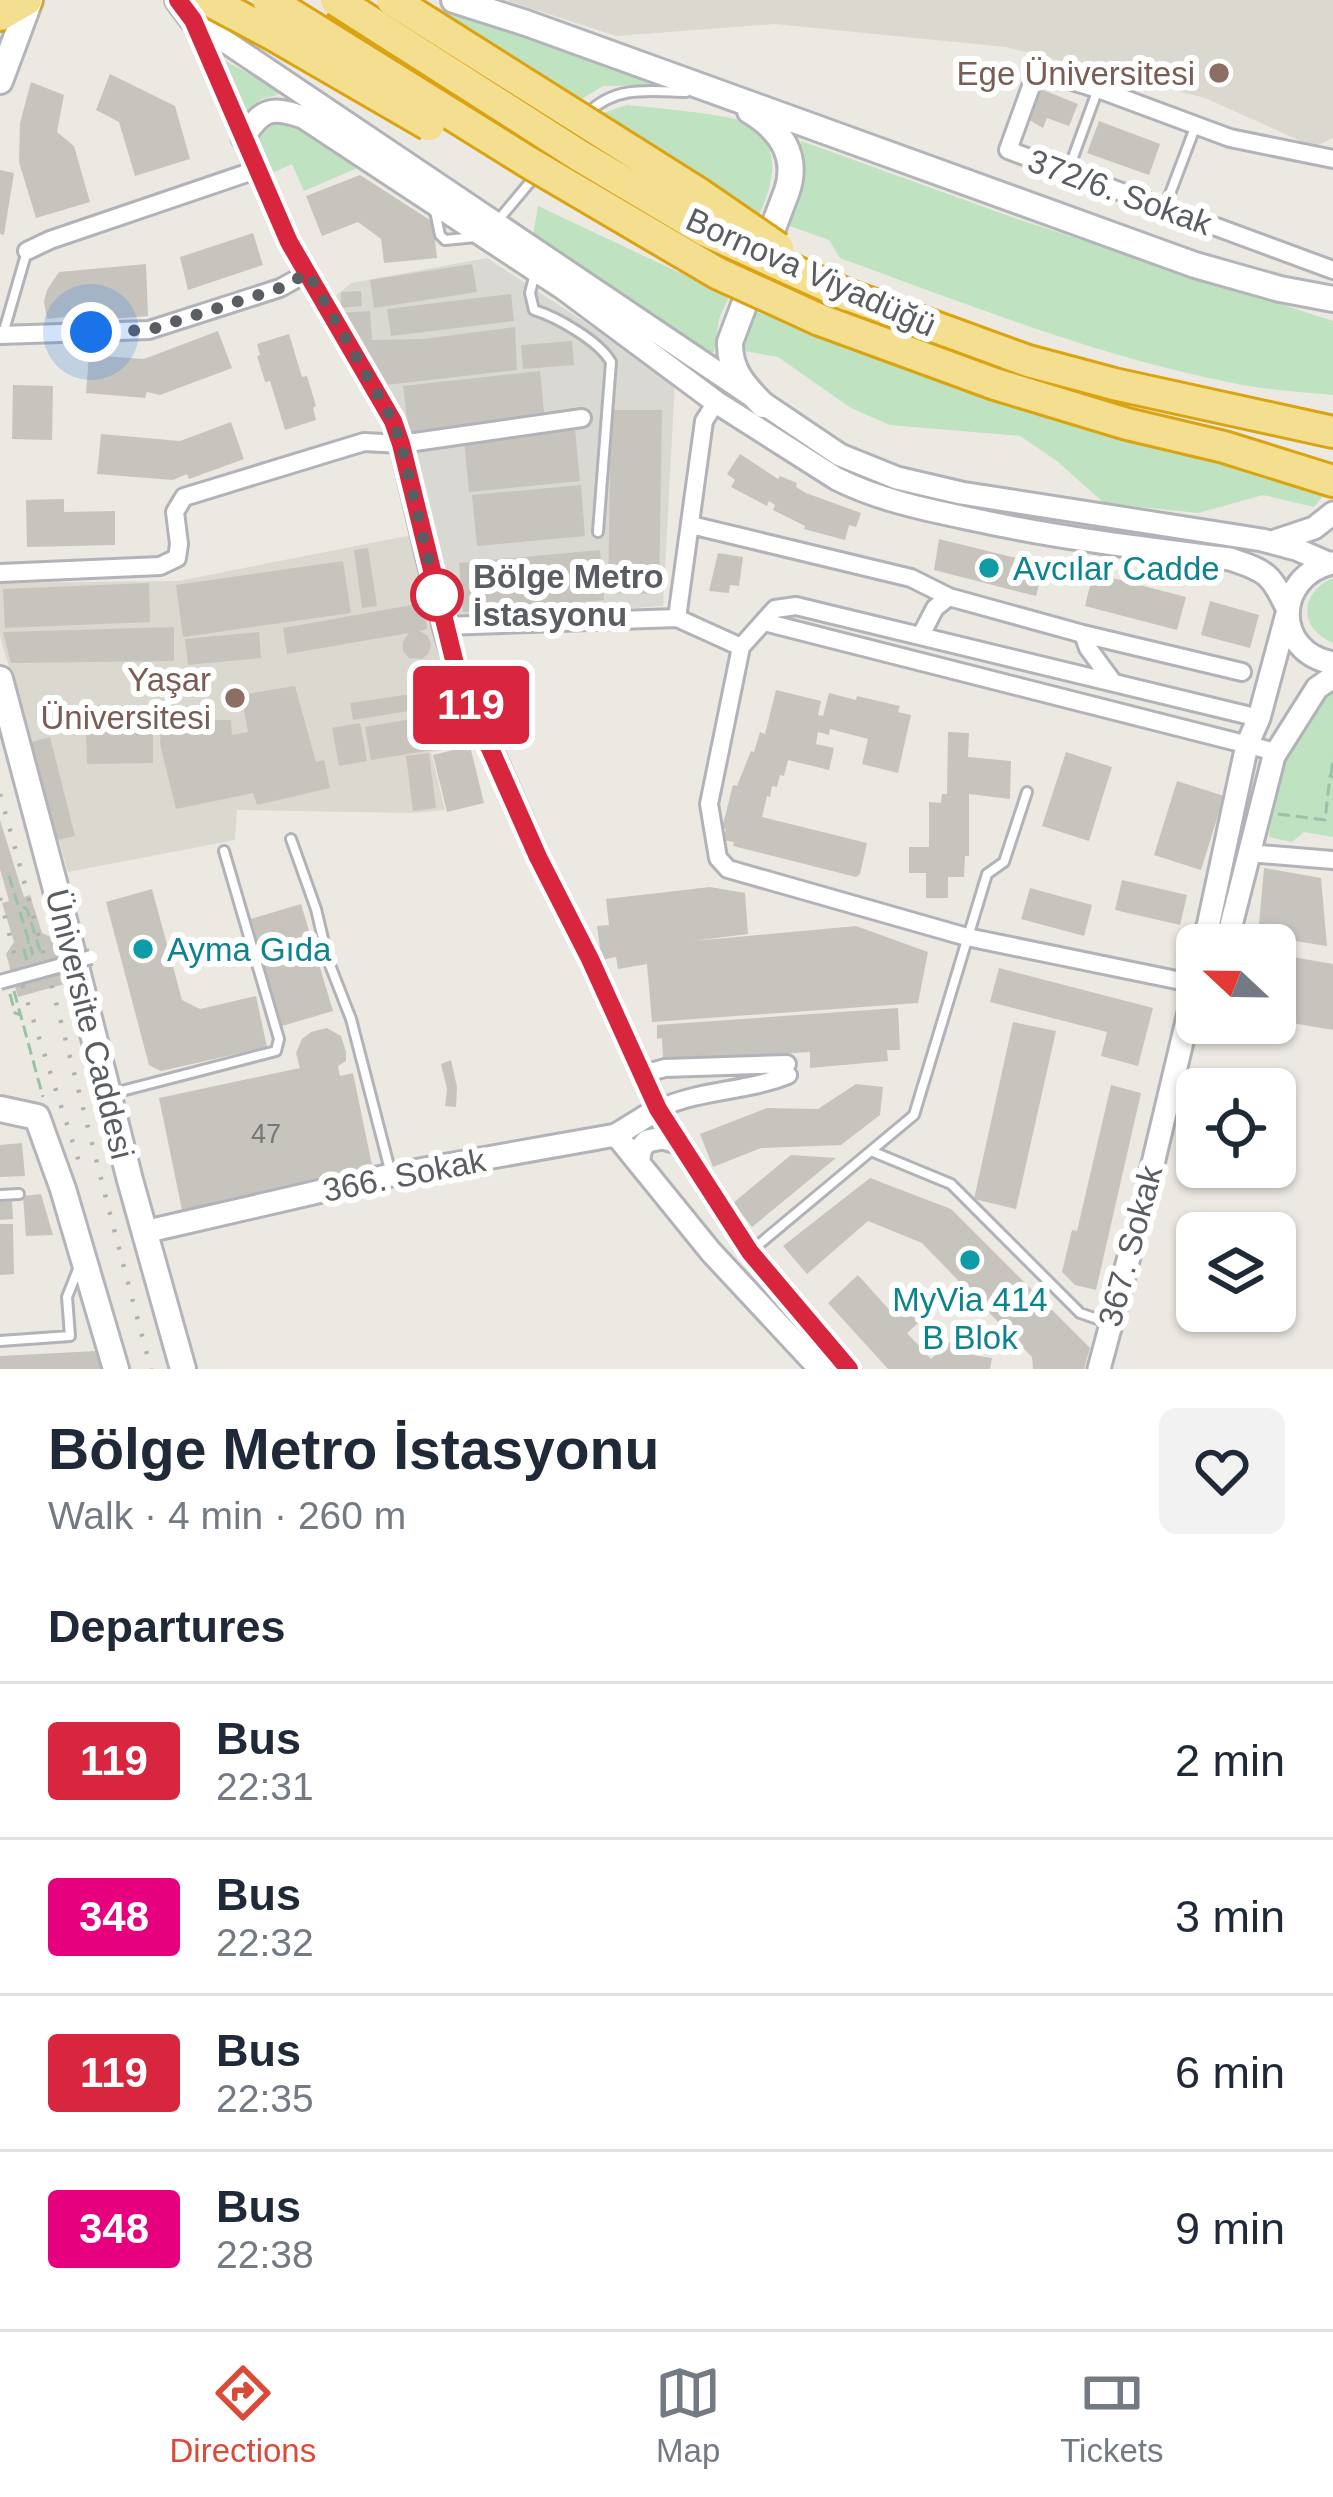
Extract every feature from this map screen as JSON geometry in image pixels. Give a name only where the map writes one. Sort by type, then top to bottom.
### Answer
[{"type":"highway","name":"Bornova Viyadüğü","points":[[268,0],[717,273],[820,320],[995,384],[1224,447]]},
{"type":"highway","name":"Bornova Viyadüğü","points":[[336,0],[706,231],[847,295],[1028,361],[1333,432]]},
{"type":"highway","points":[[392,0],[700,195],[847,295]]},
{"type":"highway","points":[[187,5],[272,34],[506,170],[717,273]]},
{"type":"highway","points":[[1235,412],[1333,420]]},
{"type":"highway","points":[[1224,447],[1333,464]]},
{"type":"highway","points":[[1224,447],[1333,481]]},
{"type":"main road","points":[[454,0],[1195,265],[1333,299]]},
{"type":"main road","points":[[0,81],[18,9]]},
{"type":"main road","points":[[718,93],[759,116],[776,131],[791,157],[791,178],[730,342],[731,363],[738,377],[763,405]]},
{"type":"main road","name":"Üniversite Caddesi","points":[[0,679],[183,1369]]},
{"type":"main road","points":[[0,1109],[37,1117],[116,1369]]},
{"type":"street","points":[[187,5],[289,242],[393,421],[458,676],[658,1109],[750,1252],[849,1369]]},
{"type":"street","points":[[187,5],[488,229],[840,455],[897,478],[962,493],[1270,542],[1331,558]]},
{"type":"street","name":"372/6. Sokak","points":[[1333,159],[1230,138],[1037,70],[1008,150],[1333,270]]},
{"type":"street","points":[[243,138],[256,117],[273,110],[303,117],[434,203],[488,229],[536,271],[716,402],[858,489],[907,506],[1037,534],[1230,559],[1260,569],[1274,581],[1297,643],[1310,655],[1333,663]]},
{"type":"street","points":[[27,251],[256,170]]},
{"type":"street","points":[[2,335],[149,330],[280,288],[308,273]]},
{"type":"street","points":[[677,618],[704,421],[716,402]]},
{"type":"street","points":[[0,573],[160,566],[177,558],[175,512],[184,497],[364,442],[401,444],[582,418]]},
{"type":"street","points":[[1270,542],[1314,528],[1333,513]]},
{"type":"street","points":[[691,524],[911,578],[949,597],[1242,672]]},
{"type":"street","points":[[1209,924],[1247,745],[1259,718],[1292,594],[1300,580],[1331,558]]},
{"type":"street","points":[[921,635],[935,608],[949,597]]},
{"type":"street","points":[[1176,978],[967,937],[728,869],[718,858],[709,804],[741,647],[776,609],[796,606],[1259,718]]},
{"type":"street","points":[[444,626],[677,618],[741,647]]},
{"type":"street","points":[[764,622],[1276,752]]},
{"type":"street","points":[[1083,634],[1114,682]]},
{"type":"street","points":[[1231,924],[1276,752],[1317,688],[1333,677]]},
{"type":"street","points":[[1249,853],[1333,860]]},
{"type":"street","points":[[7,986],[92,957]]},
{"type":"street","name":"367. Sokak","points":[[1099,1369],[1182,1044]]},
{"type":"street","points":[[643,1074],[665,1068],[787,1070],[761,1086],[698,1094],[658,1109]]},
{"type":"street","name":"366. Sokak","points":[[144,1232],[391,1175],[616,1135],[658,1109]]},
{"type":"street","points":[[616,1135],[711,1252],[820,1369]]},
{"type":"street","points":[[638,1162],[647,1141],[664,1138],[680,1143]]},
{"type":"lane","points":[[1067,172],[1098,89]]},
{"type":"lane","points":[[488,229],[599,102],[629,90],[718,93]]},
{"type":"lane","points":[[1164,208],[1196,125]]},
{"type":"lane","points":[[2,335],[27,251]]},
{"type":"lane","points":[[536,271],[530,293],[534,310],[567,326],[608,354],[611,362],[598,532]]},
{"type":"lane","points":[[750,1252],[914,1115],[987,874],[1004,862],[1028,792]]},
{"type":"lane","points":[[291,839],[351,1019],[391,1175]]},
{"type":"lane","points":[[109,1094],[276,1051],[279,1039],[224,851]]},
{"type":"lane","points":[[871,1151],[951,1184],[1080,1313],[1110,1323]]},
{"type":"lane","points":[[0,1195],[19,1194]]},
{"type":"lane","points":[[0,1341],[70,1336],[67,1297],[84,1260]]},
{"type":"path","points":[[1259,812],[1325,820],[1333,757]]},
{"type":"path","points":[[9,876],[18,905],[27,909],[38,972]]},
{"type":"path","points":[[20,912],[33,955]]},
{"type":"path","points":[[28,939],[24,951],[38,972]]},
{"type":"path","points":[[7,986],[20,1012],[47,1110],[37,1117]]},
{"type":"shaded area","name":"Ege Üniversitesi","points":[[506,0],[1333,0],[1333,138],[1314,147],[1205,98],[1006,47],[775,24],[616,36]]},
{"type":"shaded area","points":[[487,258],[675,381],[663,606],[454,620],[413,450],[330,301],[351,283]]},
{"type":"shaded area","name":"Yaşar Üniversitesi","points":[[417,534],[462,747],[431,752],[445,810],[237,810],[235,840],[68,872],[0,636],[0,583],[178,581]]},
{"type":"green space","points":[[417,0],[660,85],[603,86],[573,104]]},
{"type":"green space","points":[[217,56],[280,91],[261,99],[246,113]]},
{"type":"green space","points":[[627,105],[726,117],[758,132],[771,154],[772,166],[759,215],[597,115]]},
{"type":"green space","points":[[276,121],[362,166],[304,191],[292,164],[268,175],[255,144],[262,130]]},
{"type":"green space","points":[[801,141],[1017,219],[1333,321],[1333,395],[1245,385],[1132,359],[840,258],[829,240],[784,224],[802,186]]},
{"type":"green space","points":[[538,206],[729,296],[719,319],[714,352],[533,235]]},
{"type":"green space","points":[[757,312],[1046,416],[1326,492],[1314,507],[1263,495],[1198,513],[1104,503],[1020,436],[890,425],[851,408],[778,357],[744,351],[745,336]]},
{"type":"green space","points":[[1333,578],[1333,643],[1313,629],[1307,611],[1314,592]]},
{"type":"green space","points":[[1333,689],[1333,837],[1304,832],[1292,842],[1269,837],[1278,761],[1298,727]]},
{"type":"building","points":[[110,74],[175,106],[190,159],[135,176],[119,122],[96,110]]},
{"type":"building","points":[[31,82],[64,95],[57,132],[74,146],[90,202],[36,218],[19,162],[20,123]]},
{"type":"building","points":[[1033,86],[1078,104],[1069,126],[1047,118],[1043,128],[1021,115]]},
{"type":"building","points":[[1099,121],[1160,144],[1149,175],[1087,153]]},
{"type":"building","points":[[0,170],[14,173],[4,235],[0,234]]},
{"type":"building","points":[[360,175],[433,222],[437,258],[384,263],[381,239],[358,222],[322,236],[306,196]]},
{"type":"building","points":[[253,233],[263,265],[188,290],[180,257]]},
{"type":"building","points":[[146,264],[148,316],[47,319],[44,301],[59,272]]},
{"type":"building","points":[[472,264],[477,292],[374,308],[370,280]]},
{"type":"building","points":[[361,291],[362,306],[341,308],[341,292]]},
{"type":"building","points":[[511,294],[514,321],[391,336],[387,309]]},
{"type":"building","points":[[370,311],[372,340],[423,339],[515,327],[517,370],[377,386],[337,313]]},
{"type":"building","points":[[218,331],[232,368],[160,395],[147,392],[145,398],[86,393],[89,355],[144,359]]},
{"type":"building","points":[[289,334],[302,377],[307,376],[316,420],[285,430],[270,381],[265,382],[257,344]]},
{"type":"building","points":[[572,341],[574,365],[523,369],[521,345]]},
{"type":"building","points":[[540,371],[545,422],[409,437],[403,386]]},
{"type":"building","points":[[13,385],[53,386],[52,440],[12,439]]},
{"type":"building","points":[[611,410],[662,410],[659,594],[608,593]]},
{"type":"building","points":[[231,422],[244,459],[189,479],[187,474],[173,480],[97,474],[101,434],[180,441]]},
{"type":"building","points":[[575,429],[580,481],[469,492],[464,440]]},
{"type":"building","points":[[740,454],[778,479],[797,483],[806,493],[861,513],[856,527],[849,525],[845,540],[804,529],[773,510],[775,505],[769,501],[767,506],[731,487],[735,480],[727,474]]},
{"type":"building","points":[[581,485],[585,536],[477,546],[472,495]]},
{"type":"building","points":[[64,499],[64,512],[115,511],[115,545],[27,547],[26,500]]},
{"type":"building","name":"Avcılar Cadde","points":[[939,539],[1044,565],[1036,596],[934,570]]},
{"type":"building","points":[[368,548],[377,606],[362,608],[354,550]]},
{"type":"building","points":[[600,550],[604,600],[463,612],[459,563]]},
{"type":"building","points":[[718,553],[743,557],[739,586],[730,585],[729,593],[709,591]]},
{"type":"building","points":[[343,561],[351,613],[183,637],[176,585]]},
{"type":"building","points":[[1093,573],[1186,597],[1177,630],[1085,606]]},
{"type":"building","points":[[149,583],[150,622],[5,628],[3,589]]},
{"type":"building","points":[[1210,601],[1259,615],[1250,648],[1201,635]]},
{"type":"building","points":[[423,603],[427,629],[419,631],[431,645],[422,659],[409,658],[403,651],[409,633],[287,654],[283,628]]},
{"type":"building","points":[[174,627],[174,661],[11,663],[3,632]]},
{"type":"building","points":[[259,632],[261,658],[188,665],[185,639]]},
{"type":"building","points":[[295,686],[316,762],[324,760],[330,788],[257,805],[253,793],[176,809],[160,744],[161,726],[180,727],[181,720],[231,720],[232,735],[248,732],[241,695]]},
{"type":"building","points":[[776,690],[821,701],[818,715],[823,716],[829,693],[900,706],[898,712],[911,715],[898,773],[862,764],[868,739],[830,729],[829,735],[818,732],[816,744],[834,748],[829,770],[788,760],[784,776],[780,775],[777,787],[772,786],[767,796],[762,817],[867,843],[856,877],[723,840],[733,785],[737,786],[760,732],[765,734]]},
{"type":"building","points":[[418,693],[421,709],[353,720],[350,703]]},
{"type":"building","points":[[451,712],[457,746],[371,760],[365,727]]},
{"type":"building","points":[[360,723],[367,761],[339,766],[332,728]]},
{"type":"building","points":[[153,731],[153,763],[87,764],[86,732]]},
{"type":"building","points":[[948,732],[969,733],[968,757],[1011,761],[1010,799],[969,794],[969,856],[965,856],[964,877],[948,877],[948,898],[926,898],[926,873],[909,873],[909,847],[929,847],[929,802],[941,803],[942,794],[947,794]]},
{"type":"building","points":[[50,737],[75,836],[53,841],[28,743]]},
{"type":"building","points":[[470,746],[484,803],[447,812],[433,755]]},
{"type":"building","points":[[1066,752],[1112,767],[1089,841],[1042,826]]},
{"type":"building","points":[[429,753],[436,808],[413,811],[406,756]]},
{"type":"building","points":[[1177,781],[1224,796],[1201,870],[1154,855]]},
{"type":"building","points":[[0,820],[24,897],[30,895],[42,933],[55,939],[68,983],[18,997],[6,954],[14,942],[2,903],[9,901],[0,869]]},
{"type":"building","points":[[1264,868],[1321,878],[1327,946],[1296,941],[1296,924],[1259,924]]},
{"type":"building","points":[[1122,880],[1187,895],[1180,924],[1115,910]]},
{"type":"building","points":[[710,887],[745,893],[748,934],[693,941],[856,926],[928,952],[918,1003],[652,1022],[647,964],[618,969],[616,957],[597,961],[597,926],[609,925],[606,899]]},
{"type":"building","points":[[1030,888],[1092,905],[1084,936],[1021,919]]},
{"type":"building","name":"Ayma Gıda","points":[[152,889],[182,1000],[200,1009],[256,996],[267,1047],[161,1071],[149,1065],[106,902]]},
{"type":"building","points":[[301,904],[333,1011],[282,1026],[251,919]]},
{"type":"building","points":[[1296,958],[1333,964],[1333,1030],[1296,1024]]},
{"type":"building","points":[[999,968],[1153,1008],[1138,1066],[1101,1056],[1107,1032],[990,1002]]},
{"type":"building","points":[[898,1008],[900,1050],[887,1050],[888,1061],[810,1068],[810,1052],[663,1061],[662,1038],[657,1039],[657,1025]]},
{"type":"building","points":[[1013,1022],[1056,1031],[1016,1209],[974,1199]]},
{"type":"building","points":[[327,1028],[341,1036],[346,1052],[346,1061],[338,1066],[340,1076],[353,1073],[373,1170],[182,1210],[159,1098],[300,1068],[296,1053],[302,1039]]},
{"type":"building","points":[[451,1060],[456,1107],[445,1106],[447,1089],[441,1064]]},
{"type":"building","points":[[856,1084],[883,1087],[880,1115],[841,1145],[761,1148],[713,1167],[700,1134],[767,1108],[818,1109]]},
{"type":"building","points":[[1111,1085],[1141,1093],[1096,1290],[1075,1285],[1062,1272],[1072,1230],[1077,1231]]},
{"type":"building","points":[[22,1143],[25,1176],[0,1177],[0,1145]]},
{"type":"building","points":[[791,1155],[836,1158],[752,1227],[733,1203]]},
{"type":"building","name":"MyVia 414 B Blok","points":[[870,1178],[951,1209],[1090,1348],[1084,1369],[1033,1369],[1032,1357],[922,1243],[868,1221],[807,1274],[783,1246]]},
{"type":"building","points":[[41,1194],[53,1235],[26,1236],[23,1196]]},
{"type":"building","points":[[12,1201],[13,1219],[0,1220],[0,1202]]},
{"type":"building","points":[[0,1224],[13,1224],[14,1274],[0,1275]]},
{"type":"building","points":[[858,1275],[893,1314],[920,1290],[936,1307],[907,1333],[931,1359],[953,1339],[967,1354],[992,1358],[990,1369],[888,1369],[828,1303]]},
{"type":"building","points":[[96,1351],[101,1369],[0,1369],[0,1356]]},
{"type":"railway","points":[[0,794],[151,1369]]},
{"type":"railway","points":[[0,898],[24,991],[81,1168]]},
{"type":"bus line","name":"119","points":[[178,0],[193,20],[289,242],[393,421],[458,676],[658,1109],[750,1252],[849,1369]]},
{"type":"place","name":"Ege Üniversitesi","points":[[1219,73]]},
{"type":"place","name":"Avcılar Cadde","points":[[989,568]]},
{"type":"place","name":"Bölge Metro İstasyonu","points":[[437,595]]},
{"type":"place","name":"Yaşar Üniversitesi","points":[[235,698]]},
{"type":"place","name":"Ayma Gıda","points":[[143,949]]},
{"type":"place","name":"MyVia 414 B Blok","points":[[970,1260]]},
{"type":"route","points":[[91,332],[149,330],[280,288],[308,273],[393,421],[437,595]]}]
